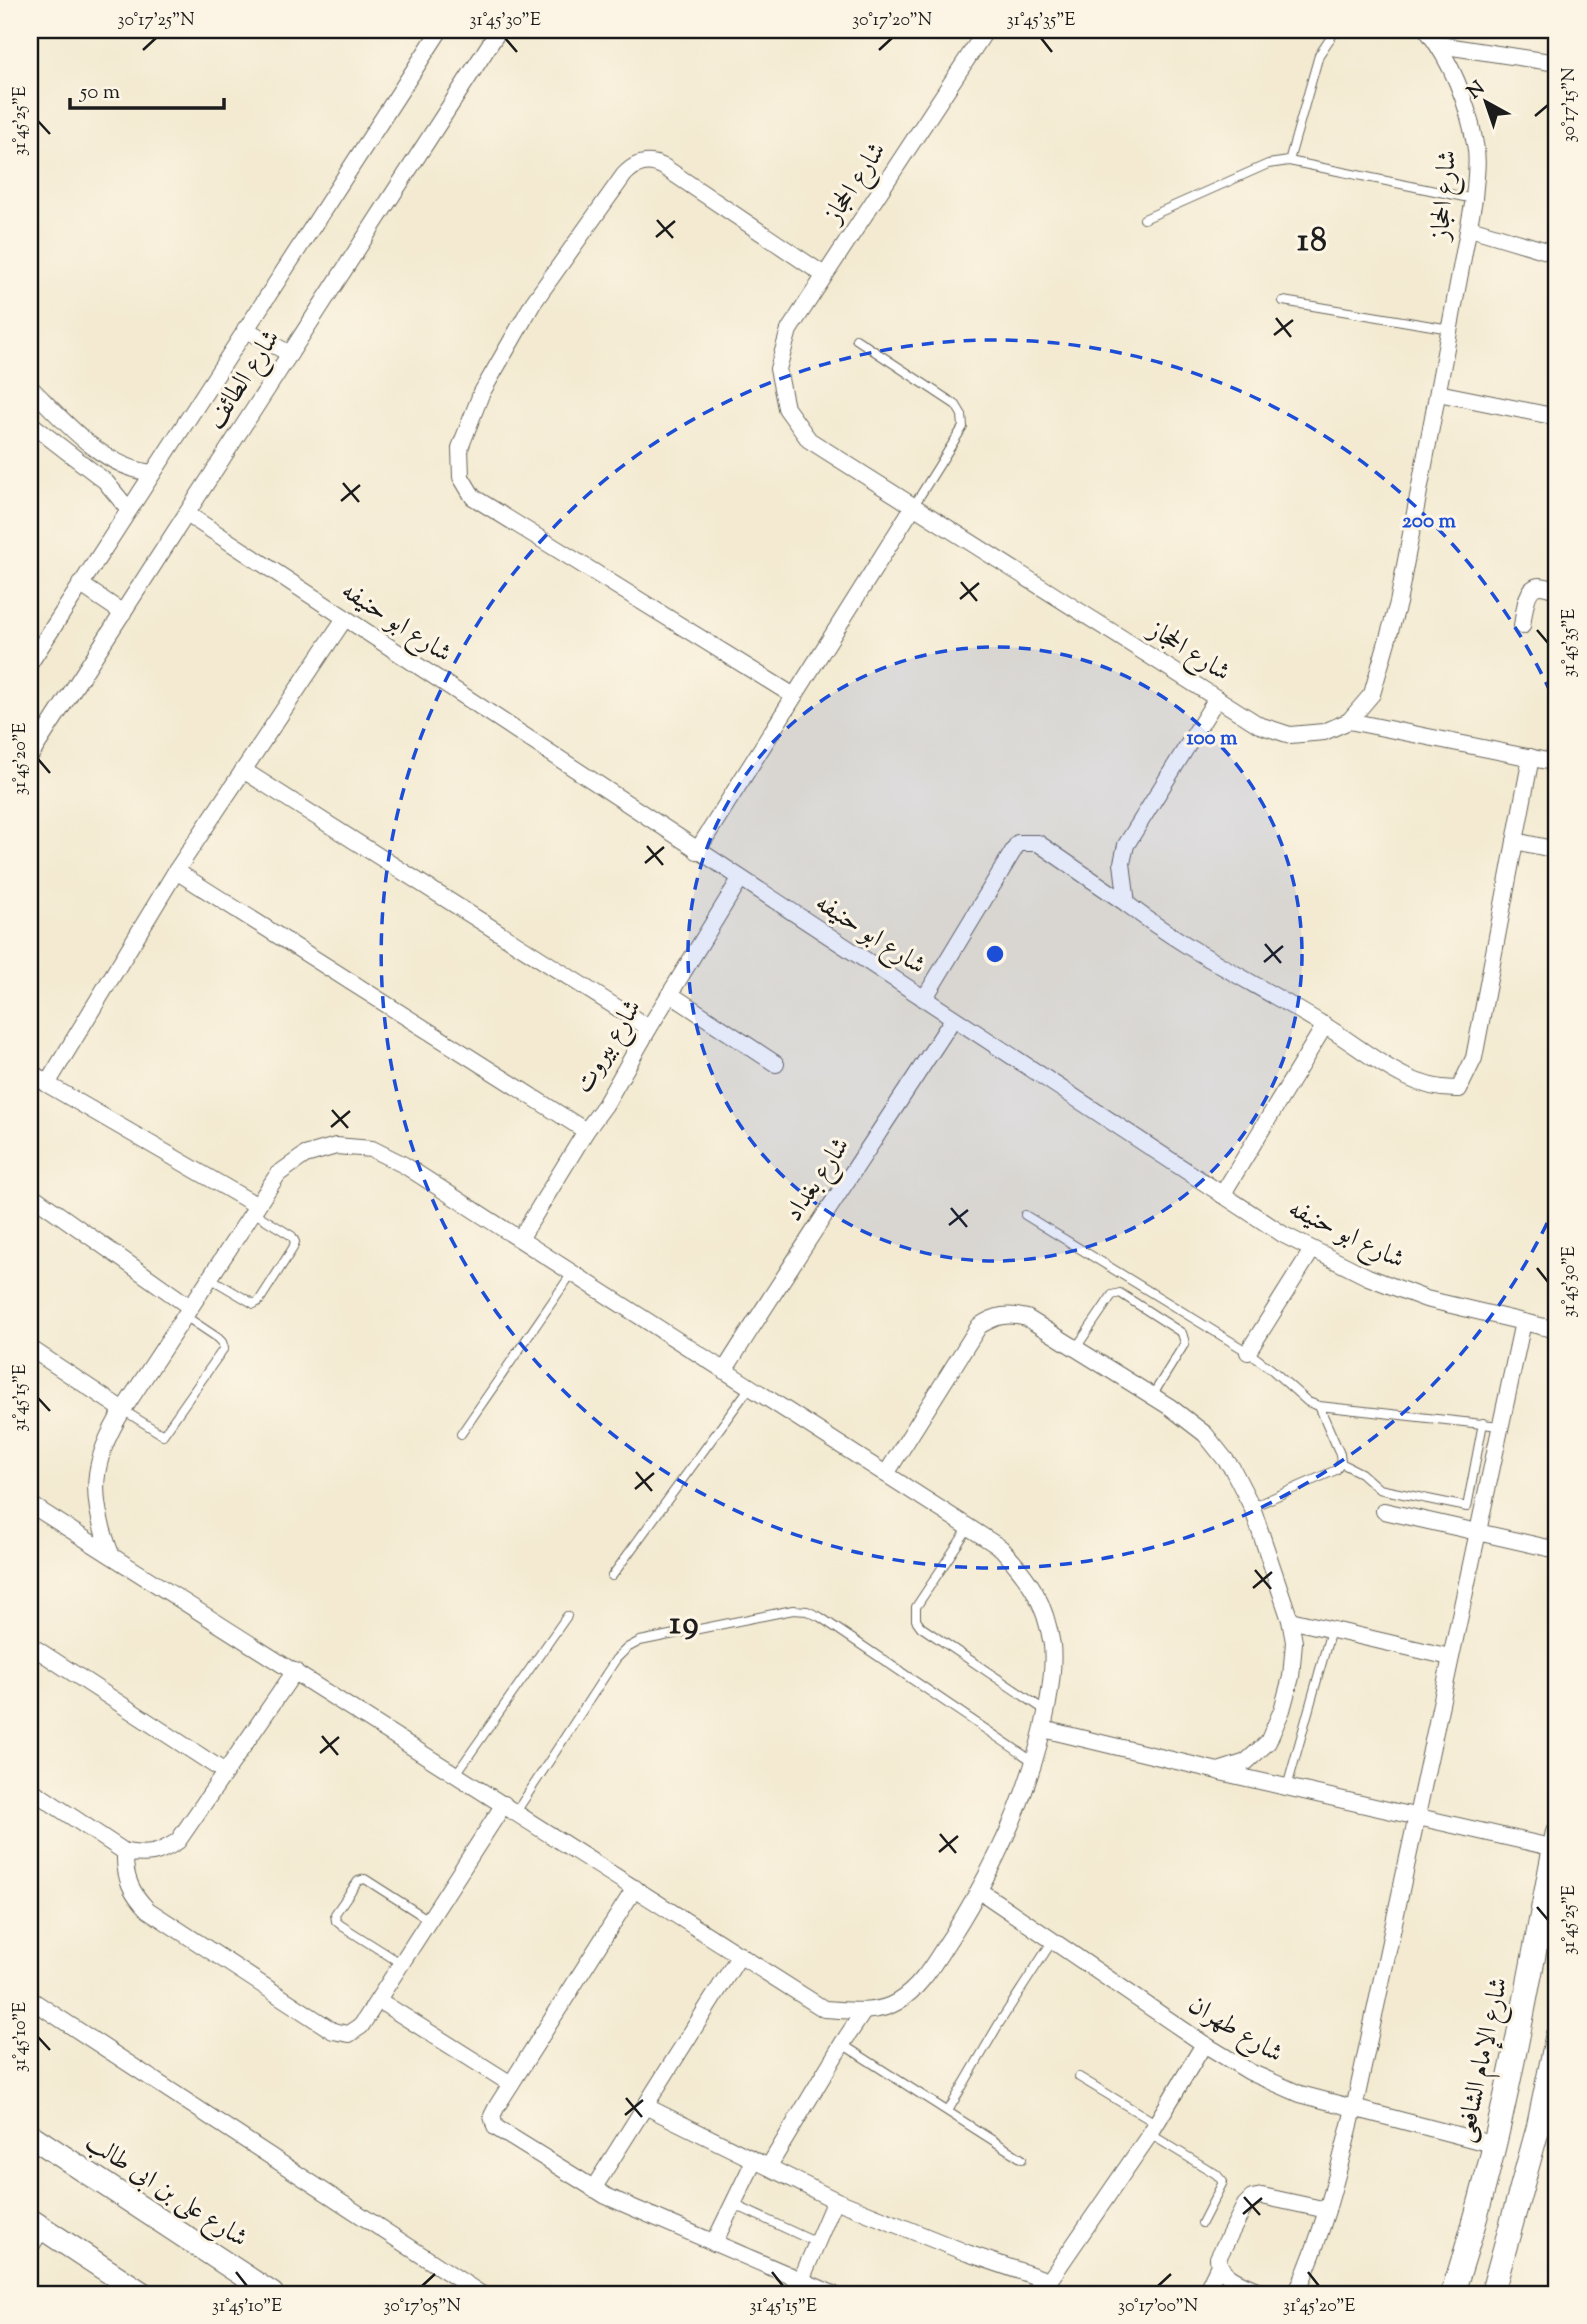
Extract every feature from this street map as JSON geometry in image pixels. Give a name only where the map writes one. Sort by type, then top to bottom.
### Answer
[{"type":"street","name":"شارع الطائف","points":[[30,663],[440,30]]},
{"type":"street","name":"شارع الطائف","points":[[30,756],[499,30]]},
{"type":"street","name":"شارع الحجاز","points":[[986,30],[789,330],[778,369],[786,408],[809,440],[1259,725],[1290,735],[1324,732],[1349,721],[1372,694],[1398,603],[1474,199],[1476,147],[1462,94],[1439,45],[1427,30]]},
{"type":"street","points":[[1439,45],[1557,63]]},
{"type":"street","points":[[794,696],[473,498],[461,477],[460,447],[481,394],[533,303],[632,166],[644,162],[664,167],[824,275]]},
{"type":"street","points":[[1470,228],[1557,254]]},
{"type":"street","points":[[245,329],[290,354]]},
{"type":"street","points":[[30,387],[75,432],[108,457],[129,468],[151,473]]},
{"type":"street","points":[[1438,393],[1557,417]]},
{"type":"street","points":[[30,423],[104,481],[128,509]]},
{"type":"street","points":[[697,851],[913,507]]},
{"type":"street","name":"شارع ابو حنيفه","points":[[187,514],[1273,1228],[1368,1277],[1426,1298],[1557,1330]]},
{"type":"street","points":[[80,584],[123,613]]},
{"type":"street","points":[[1522,626],[1528,595],[1532,589],[1538,586],[1557,590]]},
{"type":"street","points":[[47,1084],[176,871],[345,618]]},
{"type":"street","points":[[1127,904],[1122,863],[1126,845],[1217,698]]},
{"type":"street","points":[[1349,721],[1557,763]]},
{"type":"street","points":[[924,999],[1018,843],[1038,843],[1175,939],[1325,1025],[1387,1068],[1441,1090],[1459,1089],[1474,1058],[1531,757]]},
{"type":"street","points":[[243,770],[649,1028]]},
{"type":"street","points":[[1516,841],[1557,849]]},
{"type":"street","points":[[176,871],[586,1131]]},
{"type":"street","name":"شارع بيروت","points":[[520,1240],[586,1131],[605,1105],[740,879]]},
{"type":"street","points":[[670,994],[776,1063]]},
{"type":"street","name":"شارع بغداد","points":[[724,1371],[808,1237],[873,1143],[953,1018]]},
{"type":"street","points":[[1222,1195],[1325,1025]]},
{"type":"street","points":[[30,1071],[47,1084],[255,1209]]},
{"type":"street","points":[[30,1504],[824,2009],[864,2011],[895,2003],[918,1986],[980,1891],[1010,1828],[1034,1762],[1051,1685],[1052,1647],[1044,1610],[1026,1576],[1001,1548],[404,1165],[372,1149],[336,1146],[304,1155],[278,1174],[110,1430],[99,1460],[95,1492],[99,1524],[111,1554]]},
{"type":"street","points":[[30,1194],[188,1312]]},
{"type":"street","points":[[1248,1352],[1312,1250]]},
{"type":"street","points":[[886,1474],[979,1326],[994,1317],[1011,1314],[1027,1318],[1076,1348],[1152,1396],[1205,1434],[1233,1468],[1252,1507],[1290,1620],[1294,1642],[1291,1677],[1282,1710],[1268,1742],[1246,1762],[1218,1771]]},
{"type":"street","points":[[1296,2294],[1327,2210],[1354,2109],[1523,1322]]},
{"type":"street","points":[[30,1348],[123,1410]]},
{"type":"street","points":[[1384,1511],[1557,1550]]},
{"type":"street","points":[[1290,1620],[1450,1657]]},
{"type":"street","points":[[30,1645],[225,1772]]},
{"type":"street","points":[[30,1790],[125,1852],[144,1855],[162,1851],[178,1841],[295,1671]]},
{"type":"street","points":[[1043,1729],[1416,1817],[1556,1841]]},
{"type":"street","points":[[125,1852],[128,1884],[148,1910],[333,2031],[349,2034],[361,2026],[429,1920],[510,1808]]},
{"type":"street","name":"شارع الإمام الشافعى","points":[[1452,2294],[1464,2261],[1495,2145],[1556,1841]]},
{"type":"street","points":[[635,1888],[492,2116],[495,2127],[593,2189],[833,2294]]},
{"type":"street","name":"شارع طهران","points":[[980,1891],[1204,2044],[1250,2072],[1300,2094],[1495,2145]]},
{"type":"street","points":[[593,2189],[740,1955]]},
{"type":"street","points":[[30,1999],[481,2294]]},
{"type":"street","points":[[378,2000],[511,2084]]},
{"type":"street","points":[[714,2243],[733,2204],[864,2011]]},
{"type":"street","points":[[1492,2294],[1538,2128],[1557,2036]]},
{"type":"street","points":[[645,2106],[835,2200],[1047,2288],[1154,2129],[1204,2044]]},
{"type":"street","name":"شارع على بن ابى طالب","points":[[30,2135],[272,2294]]},
{"type":"street","points":[[1205,2294],[1218,2267],[1217,2258],[1245,2205],[1252,2198],[1262,2196],[1327,2210]]},
{"type":"street","points":[[801,2280],[835,2200]]},
{"type":"street","points":[[38,2225],[143,2294]]},
{"type":"street","points":[[1218,2267],[1224,2273],[1266,2294]]},
{"type":"lane","points":[[1289,161],[1319,55],[1336,30]]},
{"type":"lane","points":[[1144,219],[1268,164],[1289,161],[1474,199]]},
{"type":"lane","points":[[1283,302],[1450,329]]},
{"type":"lane","points":[[856,339],[956,405],[962,415],[963,426],[913,507]]},
{"type":"lane","points":[[210,1278],[254,1304],[286,1259],[295,1242],[292,1236],[255,1209]]},
{"type":"lane","points":[[1025,1216],[1248,1352],[1308,1402],[1318,1406],[1500,1426]]},
{"type":"lane","points":[[461,1434],[572,1273]]},
{"type":"lane","points":[[1076,1348],[1112,1295],[1120,1293],[1182,1333],[1185,1343],[1152,1396]]},
{"type":"lane","points":[[123,1410],[163,1435],[224,1348],[222,1342],[188,1312]]},
{"type":"lane","points":[[612,1576],[750,1387]]},
{"type":"lane","points":[[1318,1406],[1342,1463],[1361,1473],[1378,1489],[1467,1507],[1483,1423]]},
{"type":"lane","points":[[1252,1507],[1336,1470],[1342,1463]]},
{"type":"lane","points":[[969,1527],[916,1607],[916,1620],[921,1627],[1046,1711]]},
{"type":"lane","points":[[510,1808],[616,1659],[627,1648],[640,1640],[793,1610],[820,1616],[1034,1762]]},
{"type":"lane","points":[[456,1774],[567,1616]]},
{"type":"lane","points":[[1287,1787],[1331,1630]]},
{"type":"lane","points":[[402,1964],[342,1926],[336,1921],[335,1914],[358,1881],[365,1879],[429,1920]]},
{"type":"lane","points":[[948,2111],[1000,2022],[1053,1940]]},
{"type":"lane","points":[[842,2044],[1022,2159]]},
{"type":"lane","points":[[1079,2077],[1216,2174],[1223,2182],[1202,2223]]},
{"type":"lane","points":[[733,2204],[817,2243]]},
{"type":"lane","points":[[30,2255],[38,2225]]},
{"type":"district","name":"18","points":[[1313,242]]},
{"type":"district","name":"19","points":[[685,1625]]}]
